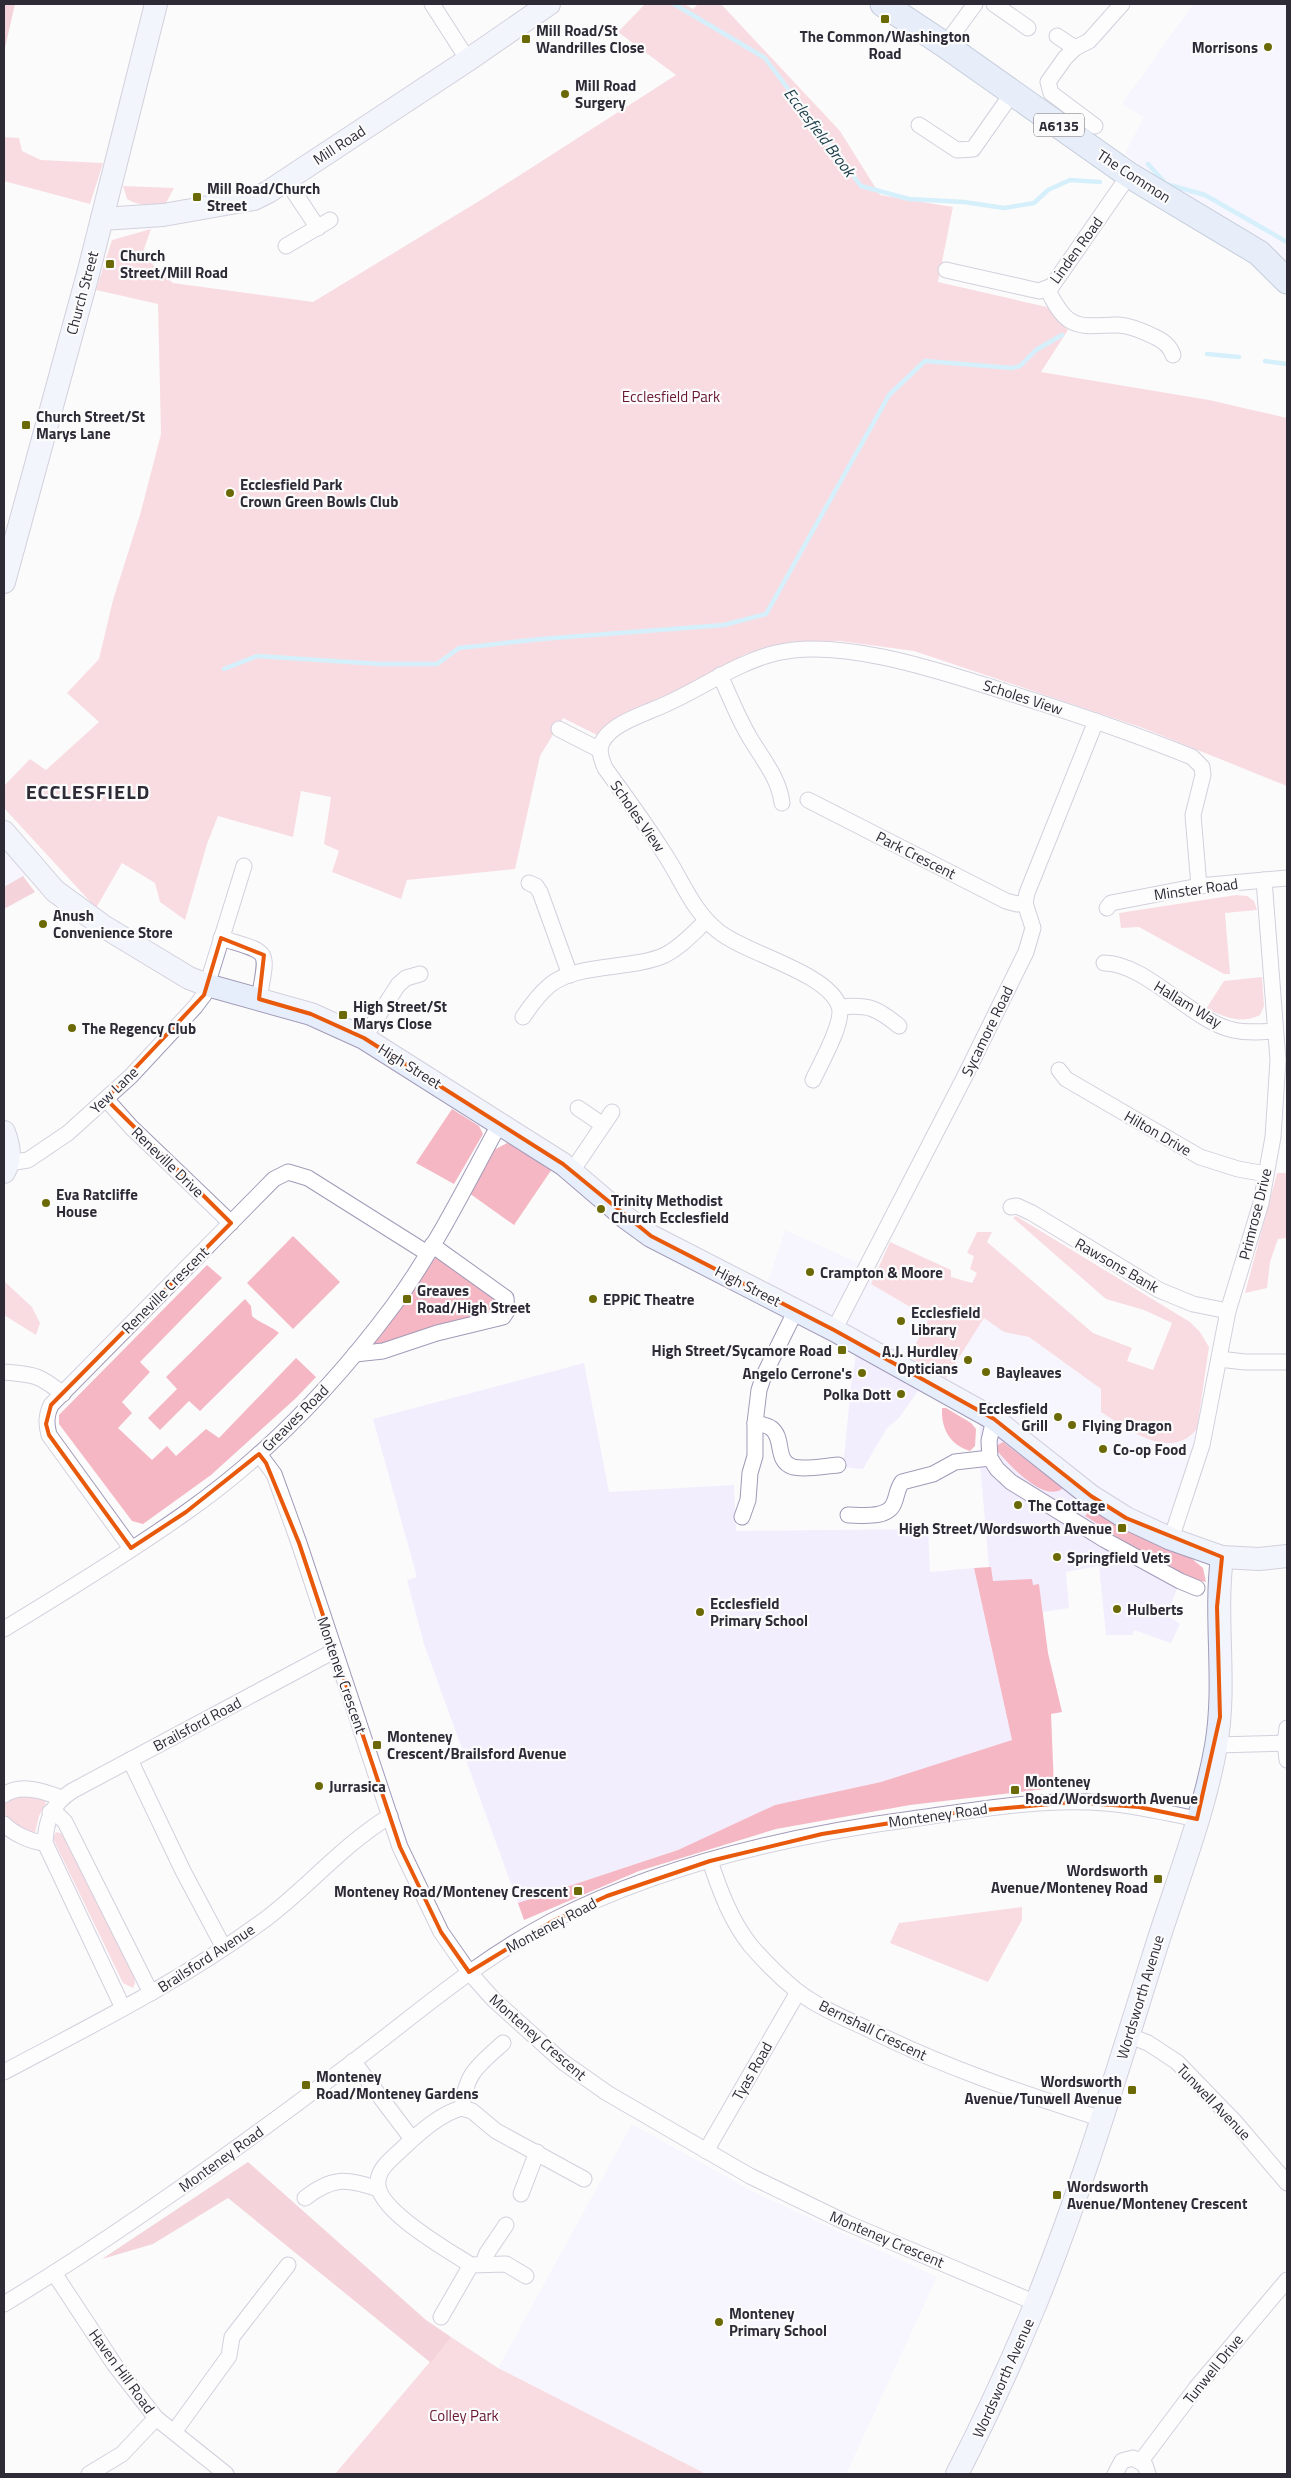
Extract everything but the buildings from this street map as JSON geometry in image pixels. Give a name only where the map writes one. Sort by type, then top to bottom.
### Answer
[{"type":"main road","name":"The Common","points":[[883,4],[945,45],[1128,174],[1276,262],[1287,281]]},
{"type":"street","name":"Church Street","points":[[4,582],[102,220],[127,113],[156,4]]},
{"type":"street","points":[[432,4],[468,60]]},
{"type":"street","name":"Mill Road","points":[[102,220],[164,215],[254,199],[468,60],[549,4]]},
{"type":"street","points":[[945,45],[975,4]]},
{"type":"street","points":[[994,4],[1028,28]]},
{"type":"street","points":[[1095,126],[1051,93],[1048,88],[1048,82],[1064,58],[1075,48],[1089,41],[1122,4]]},
{"type":"street","points":[[1057,36],[1075,48]]},
{"type":"street","points":[[919,125],[956,150],[973,149],[1012,92]]},
{"type":"street","name":"Linden Road","points":[[946,270],[1039,291],[1047,289],[1052,286],[1068,265],[1128,174]]},
{"type":"street","points":[[286,180],[324,224],[286,246]]},
{"type":"street","points":[[1047,289],[1060,312],[1069,320],[1090,326],[1118,325],[1141,330],[1161,339],[1171,348],[1173,355]]},
{"type":"street","name":"Scholes View","points":[[840,1007],[835,998],[809,977],[734,942],[706,920],[694,906],[665,854],[605,768],[600,750],[608,735],[624,723],[676,701],[720,675],[777,653],[818,650],[863,654],[909,663],[954,675],[1096,721],[1192,757],[1202,767],[1202,786],[1193,815],[1199,886]]},
{"type":"street","points":[[720,675],[741,721],[781,791],[782,804]]},
{"type":"street","points":[[1025,903],[1026,893],[1096,721]]},
{"type":"street","points":[[559,729],[600,750]]},
{"type":"street","name":"Park Crescent","points":[[808,800],[1006,901],[1016,904],[1025,903]]},
{"type":"street","name":"High Street","points":[[4,832],[63,900],[189,978],[212,987],[311,1014],[364,1038],[572,1171],[625,1217],[651,1236],[926,1379],[994,1419],[1091,1496],[1126,1518],[1171,1539],[1222,1557],[1259,1558],[1287,1556]]},
{"type":"street","name":"Yew Lane","points":[[6,1167],[28,1160],[42,1152],[106,1099],[212,987],[221,938],[244,866]]},
{"type":"street","name":"Minster Road","points":[[1107,908],[1111,903],[1199,886],[1287,878]]},
{"type":"street","name":"Primrose Drive","points":[[1171,1539],[1202,1446],[1228,1311],[1252,1239],[1266,1174],[1277,1094],[1276,1031],[1264,880]]},
{"type":"street","points":[[529,883],[536,886],[540,892],[570,975]]},
{"type":"street","name":"Sycamore Road","points":[[834,1330],[965,1076],[1026,952],[1033,928],[1025,903]]},
{"type":"street","points":[[523,1017],[536,997],[551,984],[570,975],[643,962],[665,955],[679,946],[706,920]]},
{"type":"street","points":[[221,938],[258,950],[264,955],[266,962],[259,999]]},
{"type":"street","name":"Hallam Way","points":[[1104,963],[1124,965],[1222,1026],[1247,1032],[1276,1031]]},
{"type":"street","points":[[364,1038],[398,985],[406,978],[420,974]]},
{"type":"street","points":[[813,1080],[840,1018],[840,1007],[859,1005],[874,1008],[899,1026]]},
{"type":"street","name":"Hilton Drive","points":[[1059,1070],[1066,1079],[1200,1157],[1238,1169],[1266,1174]]},
{"type":"street","name":"Reneville Drive","points":[[106,1099],[130,1127],[231,1223]]},
{"type":"street","points":[[578,1108],[603,1125]]},
{"type":"street","points":[[572,1171],[612,1112]]},
{"type":"street","name":"Greaves Road","points":[[4,1629],[186,1512],[259,1454],[314,1399],[355,1354],[394,1304],[430,1249],[500,1124]]},
{"type":"street","points":[[4,1132],[9,1149],[6,1167]]},
{"type":"street","name":"Reneville Crescent","points":[[131,1548],[49,1435],[46,1424],[47,1413],[51,1405],[274,1179],[288,1172],[297,1173],[430,1249],[506,1298],[507,1311],[503,1317],[437,1333],[383,1351],[355,1354]]},
{"type":"street","name":"Rawsons Bank","points":[[1011,1206],[1017,1206],[1032,1213],[1159,1290],[1193,1304],[1228,1311]]},
{"type":"street","points":[[742,1517],[748,1500],[750,1473],[755,1456],[757,1405],[764,1375],[796,1310]]},
{"type":"street","points":[[1219,1358],[1245,1362],[1287,1362]]},
{"type":"street","points":[[4,1372],[32,1374],[43,1378],[63,1394]]},
{"type":"street","points":[[994,1419],[988,1441],[990,1458],[997,1469],[1011,1482],[1057,1511],[1180,1581],[1197,1588]]},
{"type":"street","points":[[756,1423],[770,1427],[775,1432],[784,1462],[788,1465],[796,1468],[838,1465]]},
{"type":"street","name":"Monteney Crescent","points":[[259,1454],[274,1474],[400,1847],[426,1905],[441,1932],[469,1972],[494,2000],[563,2062],[635,2110],[750,2176],[821,2211],[1036,2302]]},
{"type":"street","points":[[848,1515],[886,1513],[892,1507],[902,1482],[933,1474],[955,1462],[990,1458]]},
{"type":"street","name":"Wordsworth Avenue","points":[[958,2474],[987,2415],[1036,2302],[1102,2119],[1197,1819],[1216,1745],[1220,1717],[1217,1608],[1222,1557]]},
{"type":"street","name":"Brailsford Road","points":[[45,1843],[46,1826],[50,1812],[61,1798],[334,1651]]},
{"type":"street","points":[[1216,1745],[1287,1738],[1287,1760]]},
{"type":"street","points":[[130,1760],[224,1948]]},
{"type":"street","points":[[4,1795],[17,1788],[48,1792],[61,1798]]},
{"type":"street","name":"Monteney Road","points":[[4,2304],[180,2189],[353,2062],[436,1995],[506,1947],[585,1906],[656,1877],[710,1860],[812,1836],[888,1822],[1029,1804],[1104,1802],[1139,1806],[1197,1819]]},
{"type":"street","points":[[50,1812],[57,1814],[65,1822],[151,1993]]},
{"type":"street","name":"Brailsford Avenue","points":[[4,2072],[151,1993],[224,1948],[268,1917],[360,1837],[390,1816]]},
{"type":"street","points":[[4,1824],[23,1836],[36,1842],[45,1843],[123,2008]]},
{"type":"street","name":"Bernshall Crescent","points":[[710,1860],[721,1894],[735,1922],[751,1946],[798,1992],[847,2019],[948,2067],[1003,2088],[1102,2119]]},
{"type":"street","name":"Tyas Road","points":[[706,2151],[798,1992]]},
{"type":"street","name":"Tunwell Avenue","points":[[1128,2035],[1148,2043],[1177,2062],[1236,2123],[1287,2184]]},
{"type":"street","points":[[462,2108],[464,2088],[469,2077],[503,2043]]},
{"type":"street","points":[[353,2062],[412,2139]]},
{"type":"street","points":[[526,2276],[506,2264],[477,2264],[419,2231],[390,2206],[378,2189],[378,2179],[382,2168],[412,2139],[447,2113],[462,2108],[472,2112],[496,2131],[584,2179]]},
{"type":"street","points":[[521,2194],[537,2152]]},
{"type":"street","points":[[305,2198],[322,2186],[341,2181],[358,2182],[378,2189]]},
{"type":"street","points":[[441,2317],[506,2225]]},
{"type":"street","points":[[174,2432],[229,2356],[232,2337],[288,2266]]},
{"type":"street","name":"Haven Hill Road","points":[[54,2273],[114,2364],[156,2418],[226,2474]]},
{"type":"street","name":"Tunwell Drive","points":[[1115,2474],[1118,2465],[1122,2461],[1133,2458],[1144,2468],[1196,2388],[1287,2280]]},
{"type":"street","points":[[89,2474],[122,2454],[156,2418]]},
{"type":"highlighted area","points":[[221,938],[264,955],[259,999],[311,1014],[364,1038],[563,1164],[651,1236],[834,1330],[994,1419],[1091,1496],[1126,1518],[1222,1557],[1217,1607],[1220,1717],[1197,1819],[1139,1807],[1072,1802],[953,1813],[822,1834],[710,1861],[607,1896],[553,1921],[469,1972],[441,1932],[400,1847],[299,1543],[266,1463],[259,1454],[186,1512],[131,1548],[49,1435],[46,1424],[51,1405],[231,1223],[106,1099],[204,995]]},
{"type":"shaded area","points":[[4,4],[15,4],[4,52]]},
{"type":"shaded area","points":[[1193,4],[1287,4],[1287,297],[1125,153],[1144,117],[1122,104]]},
{"type":"shaded area","points":[[4,832],[33,868],[4,900]]},
{"type":"shaded area","points":[[23,876],[35,892],[4,909],[4,887]]},
{"type":"shaded area","points":[[785,1230],[877,1271],[871,1284],[929,1318],[945,1377],[984,1318],[1004,1332],[1029,1337],[1101,1389],[1101,1412],[1190,1437],[1197,1429],[1202,1445],[1171,1539],[1193,1547],[1167,1615],[1180,1624],[1171,1643],[1134,1630],[1133,1635],[1106,1635],[1099,1566],[1066,1572],[1069,1608],[1043,1612],[1039,1585],[992,1581],[991,1567],[989,1567],[980,1463],[980,1411],[926,1379],[899,1418],[887,1428],[863,1469],[843,1467],[851,1386],[858,1343],[764,1294]]},
{"type":"shaded area","name":"Ecclesfield Primary School","points":[[584,1363],[609,1492],[734,1485],[736,1531],[928,1529],[930,1572],[974,1568],[1012,1740],[881,1782],[775,1805],[678,1850],[518,1903],[424,1644],[407,1580],[417,1577],[373,1419]]},
{"type":"shaded area","name":"Monteney Primary School","points":[[632,2124],[752,2191],[937,2277],[846,2474],[706,2474],[498,2368]]},
{"type":"shaded area","points":[[248,2162],[426,2320],[451,2337],[431,2363],[228,2198],[153,2244],[102,2259]]},
{"type":"green space","name":"Ecclesfield Park","points":[[645,4],[684,4],[693,9],[698,4],[721,4],[840,131],[880,195],[953,207],[938,282],[1047,307],[1068,330],[1041,372],[1209,400],[1287,418],[1287,786],[1143,728],[914,651],[840,641],[788,643],[746,654],[680,689],[625,713],[597,735],[563,718],[540,756],[515,869],[407,880],[401,899],[332,872],[339,851],[324,844],[331,797],[301,791],[293,837],[218,816],[207,844],[185,920],[160,902],[155,883],[122,863],[96,908],[4,808],[4,786],[30,759],[46,770],[99,722],[67,693],[99,659],[113,600],[140,515],[161,434],[158,304],[96,290],[112,240],[151,229],[142,255],[173,283],[313,302],[484,198],[676,75],[618,32]]},
{"type":"green space","points":[[4,137],[19,138],[22,151],[41,160],[103,163],[90,204],[4,181]]},
{"type":"green space","points":[[123,186],[174,188],[166,203],[146,205],[127,199]]},
{"type":"green space","points":[[1236,895],[1247,896],[1254,901],[1257,910],[1225,913],[1230,974],[1224,974],[1139,927],[1121,928],[1119,913]]},
{"type":"green space","points":[[1262,977],[1264,1006],[1260,1015],[1239,1019],[1226,1017],[1206,1009],[1224,981]]},
{"type":"green space","points":[[452,1109],[479,1126],[483,1134],[454,1184],[416,1163]]},
{"type":"green space","points":[[507,1143],[516,1145],[552,1169],[514,1225],[469,1193],[494,1150]]},
{"type":"green space","points":[[1277,1173],[1287,1173],[1287,1238],[1278,1239],[1270,1262],[1267,1288],[1245,1293]]},
{"type":"green space","points":[[1016,1216],[1190,1322],[1200,1332],[1209,1347],[1197,1429],[1186,1438],[1174,1443],[1162,1443],[1136,1434],[1101,1412],[1101,1389],[1029,1337],[1004,1332],[984,1318],[946,1378],[909,1357],[929,1318],[871,1284],[890,1242],[951,1270],[951,1277],[972,1283],[977,1273],[970,1269],[974,1256],[967,1253],[977,1232],[992,1232],[987,1242],[1093,1333],[1132,1348],[1127,1361],[1153,1370],[1172,1323],[1144,1310],[1106,1299],[1013,1218]]},
{"type":"green space","points":[[293,1236],[340,1282],[293,1329],[247,1283]]},
{"type":"green space","points":[[436,1258],[444,1260],[498,1299],[500,1305],[498,1311],[375,1346],[372,1343],[431,1260]]},
{"type":"green space","points":[[207,1265],[222,1278],[140,1362],[150,1372],[122,1402],[132,1413],[118,1428],[152,1460],[167,1446],[176,1456],[206,1429],[219,1438],[296,1358],[316,1377],[296,1398],[211,1475],[143,1524],[132,1521],[59,1424],[59,1415]]},
{"type":"green space","points":[[4,1281],[32,1307],[40,1323],[36,1335],[4,1315]]},
{"type":"green space","points":[[245,1299],[251,1306],[252,1316],[279,1333],[200,1411],[189,1401],[160,1430],[148,1418],[177,1389],[166,1377]]},
{"type":"green space","points":[[942,1408],[946,1408],[971,1423],[976,1429],[975,1446],[970,1451],[957,1445],[948,1435],[943,1423]]},
{"type":"green space","points":[[1003,1442],[1063,1488],[1055,1492],[1046,1491],[1026,1479],[994,1447]]},
{"type":"green space","points":[[1092,1508],[1170,1551],[1191,1558],[1203,1568],[1206,1582],[1174,1571],[1159,1563],[1085,1516]]},
{"type":"green space","points":[[991,1567],[993,1581],[1032,1579],[1033,1585],[1039,1584],[1048,1653],[1062,1712],[1051,1714],[1054,1788],[910,1805],[776,1829],[639,1871],[524,1920],[518,1903],[678,1850],[775,1805],[881,1782],[1012,1740],[974,1568]]},
{"type":"green space","points":[[18,1794],[44,1796],[46,1803],[39,1816],[35,1833],[31,1834],[6,1819],[4,1805],[9,1798]]},
{"type":"green space","points":[[56,1832],[64,1834],[70,1842],[134,1976],[135,1983],[133,1988],[123,1983],[53,1838]]},
{"type":"green space","points":[[1022,1907],[1022,1920],[988,1982],[890,1943],[899,1923]]},
{"type":"green space","name":"Colley Park","points":[[451,2337],[498,2368],[706,2474],[335,2474]]},
{"type":"waterway","name":"Ecclesfield Brook","points":[[674,4],[765,58],[861,186],[909,199],[964,202],[1004,208],[1034,203],[1048,190],[1070,180],[1100,182]]},
{"type":"waterway","name":"Ecclesfield Brook","points":[[1148,164],[1166,184],[1205,195],[1287,242]]},
{"type":"waterway","points":[[224,669],[257,656],[380,664],[437,664],[459,648],[541,639],[724,625],[766,614],[889,395],[925,361],[1012,368],[1020,366],[1036,350],[1062,335]]},
{"type":"waterway","points":[[1207,354],[1239,357]]},
{"type":"waterway","points":[[1265,361],[1287,364]]},
{"type":"place","name":"The Common/Washington Road","points":[[885,19]]},
{"type":"place","name":"Mill Road/St Wandrilles Close","points":[[526,39]]},
{"type":"place","name":"Morrisons","points":[[1268,47]]},
{"type":"place","name":"Mill Road Surgery","points":[[565,94]]},
{"type":"place","name":"Mill Road/Church Street","points":[[197,197]]},
{"type":"place","name":"Church Street/Mill Road","points":[[110,264]]},
{"type":"place","name":"Church Street/St Marys Lane","points":[[26,425]]},
{"type":"place","name":"Ecclesfield Park Crown Green Bowls Club","points":[[230,493]]},
{"type":"place","name":"Anush Convenience Store","points":[[43,924]]},
{"type":"place","name":"High Street/St Marys Close","points":[[343,1015]]},
{"type":"place","name":"The Regency Club","points":[[72,1028]]},
{"type":"place","name":"Eva Ratcliffe House","points":[[46,1203]]},
{"type":"place","name":"Trinity Methodist Church Ecclesfield","points":[[601,1209]]},
{"type":"place","name":"Crampton & Moore","points":[[810,1272]]},
{"type":"place","name":"Greaves Road/High Street","points":[[407,1299]]},
{"type":"place","name":"EPPiC Theatre","points":[[593,1299]]},
{"type":"place","name":"Ecclesfield Library","points":[[901,1321]]},
{"type":"place","name":"High Street/Sycamore Road","points":[[842,1350]]},
{"type":"place","name":"A.J. Hurdley Opticians","points":[[968,1360]]},
{"type":"place","name":"Bayleaves","points":[[986,1372]]},
{"type":"place","name":"Angelo Cerrone's","points":[[862,1373]]},
{"type":"place","name":"Polka Dott","points":[[901,1394]]},
{"type":"place","name":"Ecclesfield Grill","points":[[1058,1417]]},
{"type":"place","name":"Flying Dragon","points":[[1072,1425]]},
{"type":"place","name":"Co-op Food","points":[[1103,1449]]},
{"type":"place","name":"The Cottage","points":[[1018,1505]]},
{"type":"place","name":"High Street/Wordsworth Avenue","points":[[1122,1528]]},
{"type":"place","name":"Springfield Vets","points":[[1057,1557]]},
{"type":"place","name":"Hulberts","points":[[1117,1609]]},
{"type":"place","name":"Ecclesfield Primary School","points":[[700,1612]]},
{"type":"place","name":"Monteney Crescent/Brailsford Avenue","points":[[377,1745]]},
{"type":"place","name":"Jurrasica","points":[[319,1786]]},
{"type":"place","name":"Monteney Road/Wordsworth Avenue","points":[[1015,1790]]},
{"type":"place","name":"Wordsworth Avenue/Monteney Road","points":[[1158,1879]]},
{"type":"place","name":"Monteney Road/Monteney Crescent","points":[[578,1891]]},
{"type":"place","name":"Monteney Road/Monteney Gardens","points":[[306,2085]]},
{"type":"place","name":"Wordsworth Avenue/Tunwell Avenue","points":[[1132,2090]]},
{"type":"place","name":"Wordsworth Avenue/Monteney Crescent","points":[[1057,2195]]},
{"type":"place","name":"Monteney Primary School","points":[[719,2322]]},
{"type":"district","name":"ECCLESFIELD","points":[[88,791]]}]
